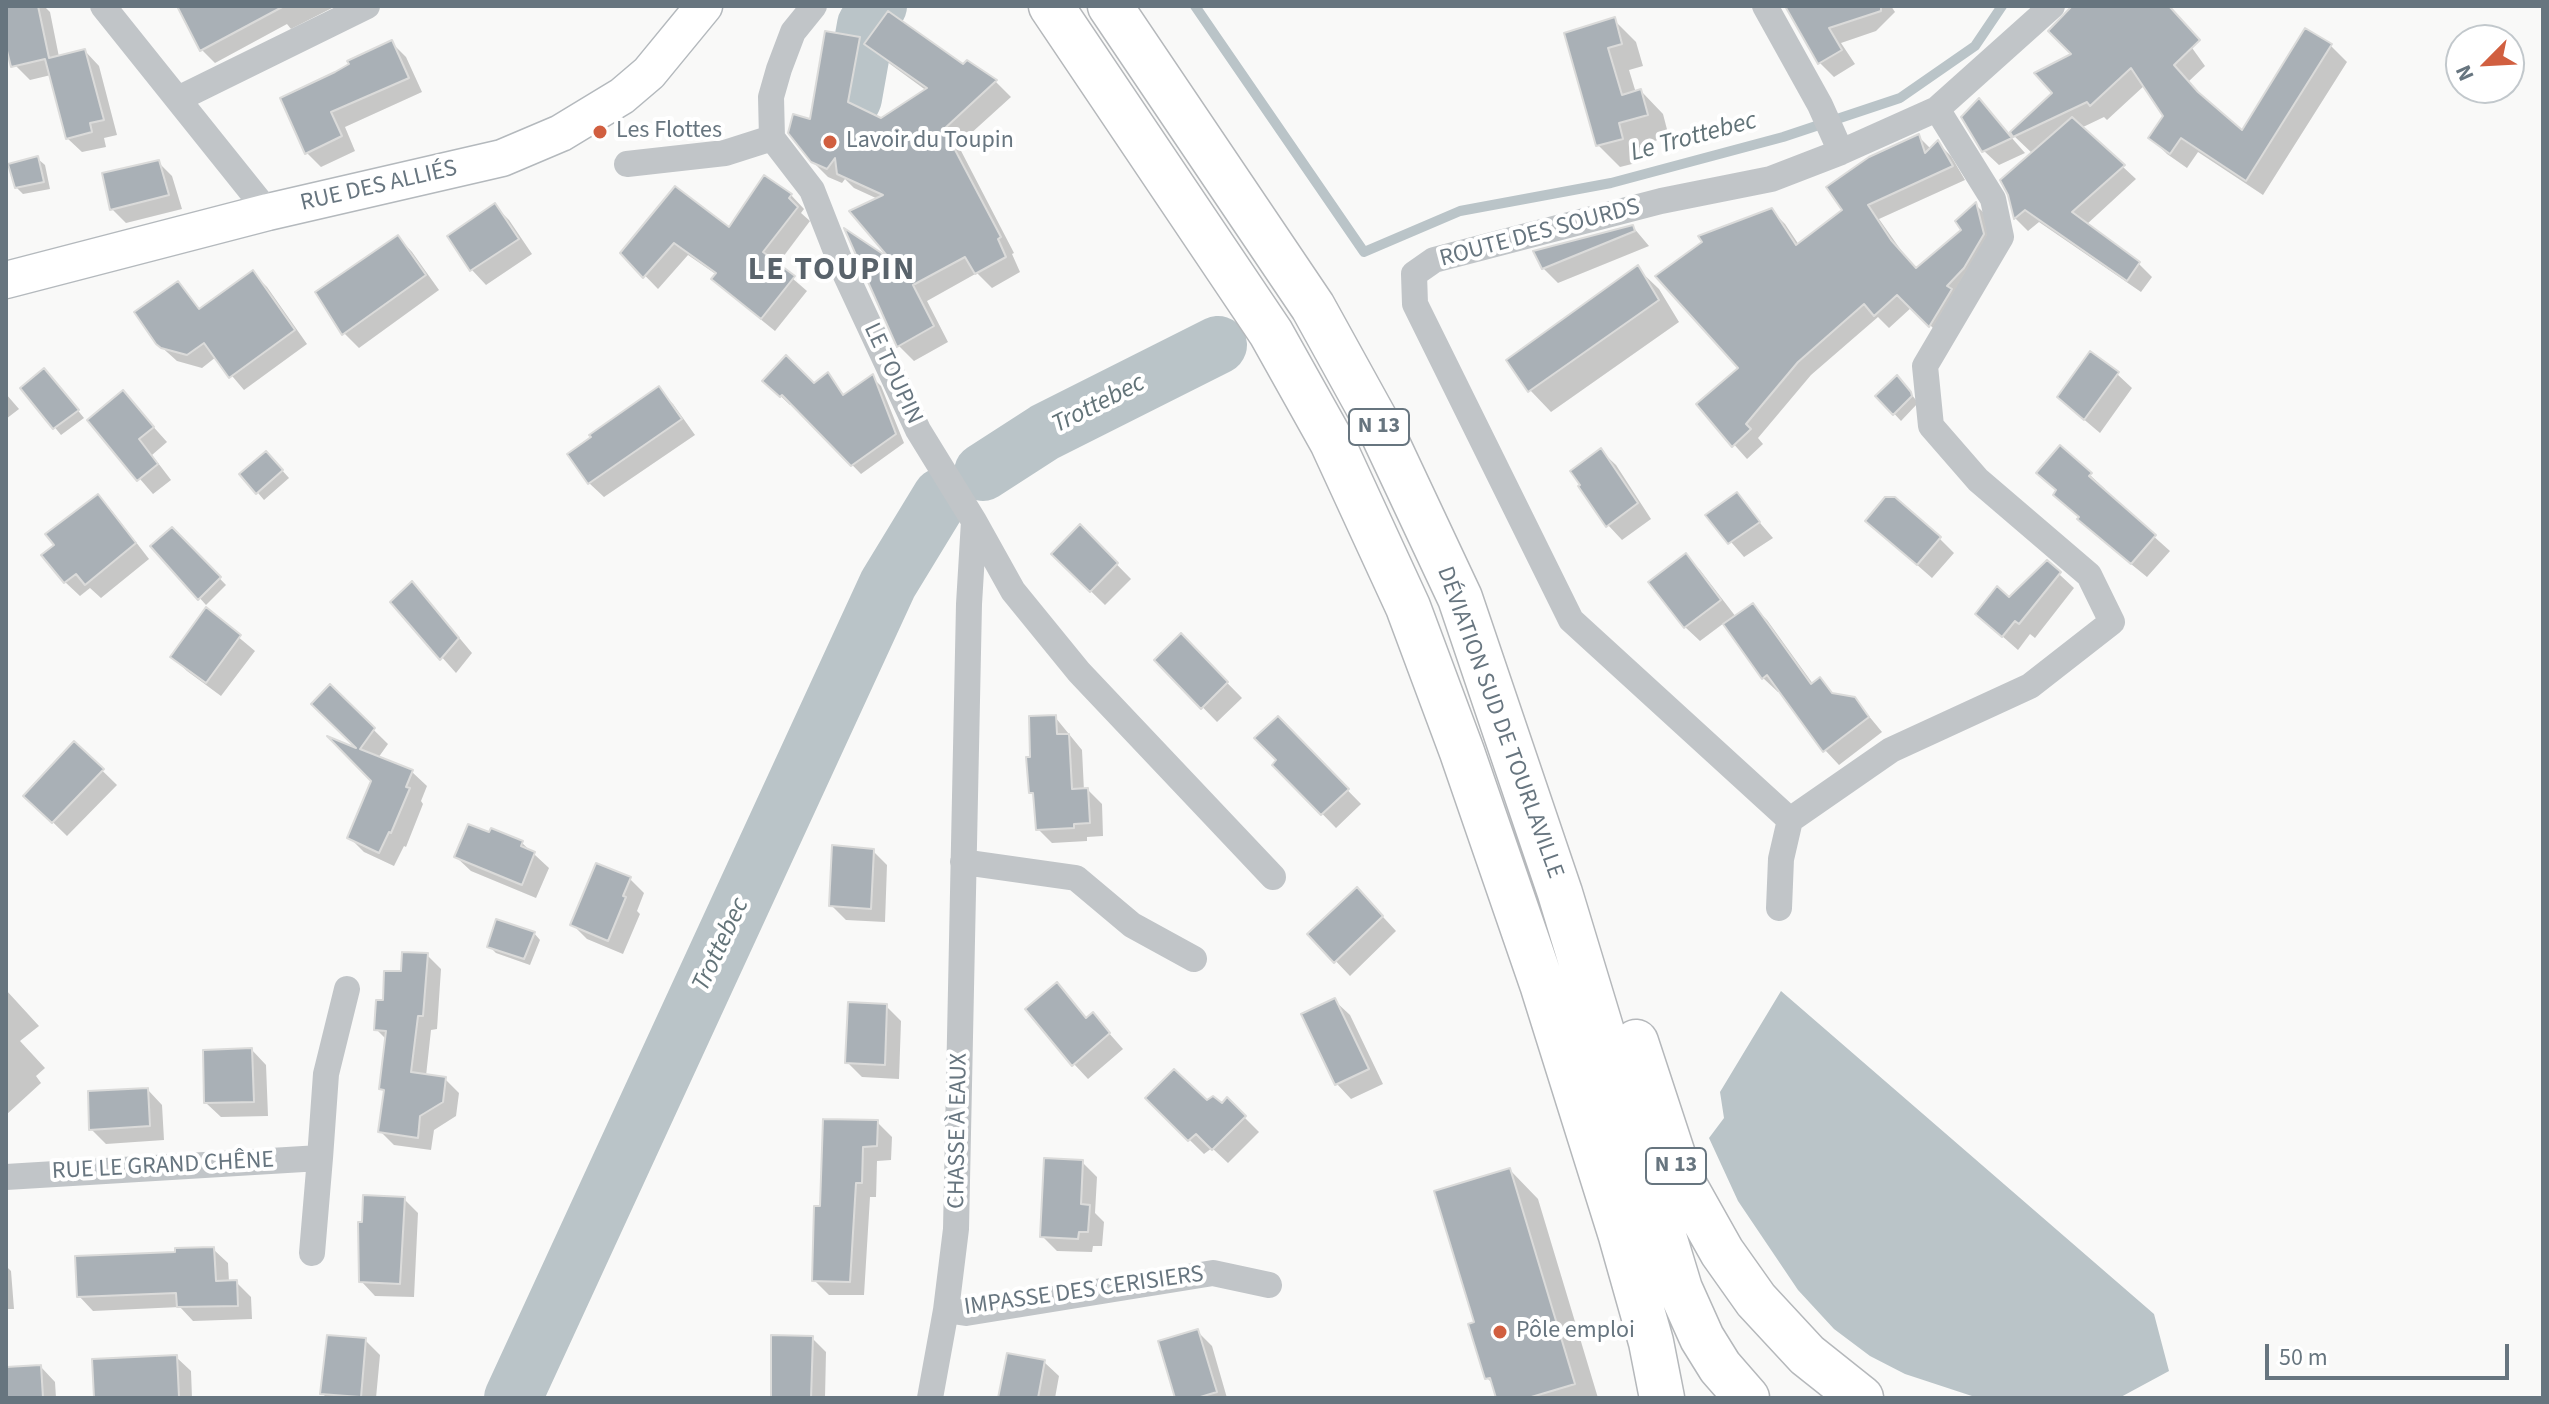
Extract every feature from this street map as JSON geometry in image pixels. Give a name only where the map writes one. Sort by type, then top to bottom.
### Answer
[{"type":"highway","name":"DÉVIATION SUD DE TOURLAVILLE","points":[[1051,6],[1271,333],[1332,442],[1408,607],[1542,984],[1621,1236],[1651,1342],[1662,1398]]},
{"type":"highway","name":"DÉVIATION SUD DE TOURLAVILLE","points":[[1110,6],[1313,307],[1382,432],[1460,598],[1560,893],[1680,1289],[1720,1367],[1747,1398]]},
{"type":"highway","name":"N 13","points":[[1560,893],[1597,935],[1616,982],[1681,1179],[1722,1252],[1756,1300],[1807,1355],[1861,1398]]},
{"type":"street","points":[[103,6],[268,212]]},
{"type":"street","points":[[178,99],[367,6]]},
{"type":"street","name":"RUE DES ALLIÉS","points":[[6,280],[268,212],[502,158],[561,133],[641,82],[704,6]]},
{"type":"street","points":[[627,164],[725,153],[772,138],[771,97],[779,69],[793,32],[814,6]]},
{"type":"street","points":[[1765,6],[1820,105],[1841,152]]},
{"type":"street","name":"ROUTE DES SOURDS","points":[[1790,820],[1571,620],[1415,304],[1414,274],[1434,260],[1661,201],[1771,179],[1841,152],[1937,109],[2052,6]]},
{"type":"street","points":[[1779,908],[1781,859],[1790,820],[1891,750],[2030,686],[2112,622],[2089,575],[1978,480],[1931,426],[1925,366],[2001,237],[1993,199],[1937,109]]},
{"type":"street","name":"LE TOUPIN","points":[[772,138],[812,190],[843,269],[918,430],[962,501]]},
{"type":"street","points":[[962,501],[1013,591],[1079,672],[1273,877]]},
{"type":"street","name":"CHASSE À EAUX","points":[[930,1398],[946,1310],[956,1229],[960,1142],[969,604],[962,501]]},
{"type":"street","points":[[963,862],[1076,878],[1132,925],[1194,959]]},
{"type":"street","points":[[312,1253],[326,1074],[347,989]]},
{"type":"street","name":"RUE LE GRAND CHÊNE","points":[[6,1177],[320,1158]]},
{"type":"street","name":"IMPASSE DES CERISIERS","points":[[946,1310],[966,1313],[1213,1273],[1269,1285]]},
{"type":"shaded area","points":[[1781,991],[2154,1314],[2169,1371],[2119,1398],[1978,1398],[1905,1374],[1870,1356],[1834,1329],[1798,1290],[1738,1201],[1709,1138],[1724,1118],[1720,1092]]},
{"type":"building","points":[[6,6],[38,6],[49,58],[85,49],[104,120],[90,123],[92,132],[66,139],[45,59],[11,67],[6,47]]},
{"type":"building","points":[[177,6],[284,6],[200,51]]},
{"type":"building","points":[[1785,6],[1881,6],[1881,11],[1829,28],[1842,50],[1818,64]]},
{"type":"building","points":[[2072,6],[2169,6],[2200,40],[2174,65],[2198,92],[2242,130],[2305,28],[2332,44],[2246,181],[2181,138],[2170,154],[2148,138],[2163,116],[2131,68],[2090,106],[2087,102],[2013,137],[2010,132],[2052,93],[2034,73],[2071,54],[2048,31]]},
{"type":"building","points":[[888,11],[963,64],[967,60],[997,80],[944,129],[1001,237],[998,239],[1006,257],[975,274],[965,257],[913,285],[934,326],[897,347],[844,228],[889,258],[849,211],[883,195],[837,174],[835,158],[827,169],[811,162],[788,133],[793,114],[810,119],[825,31],[860,37],[848,102],[881,118],[927,88],[864,44]]},
{"type":"building","points":[[1615,17],[1622,44],[1608,48],[1622,95],[1641,89],[1648,115],[1619,123],[1623,139],[1596,146],[1564,33]]},
{"type":"building","points":[[392,40],[409,78],[331,112],[342,136],[305,154],[280,98]]},
{"type":"building","points":[[1979,98],[2012,138],[1982,152],[1961,117]]},
{"type":"building","points":[[2072,117],[2125,165],[2072,212],[2140,262],[2127,281],[2025,210],[2014,219],[2008,195],[2000,180]]},
{"type":"building","points":[[1919,134],[1925,153],[1938,140],[1953,166],[1868,205],[1891,240],[1916,268],[1961,230],[1955,221],[1976,202],[1984,234],[1964,268],[1947,286],[1952,289],[1929,327],[1897,295],[1874,316],[1864,304],[1798,362],[1746,424],[1751,429],[1732,447],[1696,404],[1738,368],[1655,276],[1702,242],[1698,236],[1772,208],[1796,245],[1842,210],[1826,187],[1869,157]]},
{"type":"building","points":[[38,156],[44,182],[15,188],[8,164]]},
{"type":"building","points":[[159,160],[169,195],[110,210],[102,173]]},
{"type":"building","points":[[764,175],[792,194],[789,198],[798,207],[763,252],[795,276],[761,319],[711,279],[716,273],[674,243],[643,278],[620,253],[675,186],[729,227]]},
{"type":"building","points":[[495,203],[519,239],[470,271],[447,236]]},
{"type":"building","points":[[1633,225],[1635,231],[1542,269],[1533,251]]},
{"type":"building","points":[[398,235],[426,275],[342,335],[315,292]]},
{"type":"building","points":[[1638,265],[1659,300],[1528,392],[1506,360]]},
{"type":"building","points":[[253,270],[295,330],[229,378],[204,343],[187,355],[161,348],[134,312],[178,281],[199,309]]},
{"type":"building","points":[[2090,351],[2119,372],[2084,420],[2057,397]]},
{"type":"building","points":[[786,355],[814,383],[828,372],[843,395],[873,374],[896,434],[851,466],[782,395],[780,397],[762,381]]},
{"type":"building","points":[[44,368],[79,410],[53,429],[20,388]]},
{"type":"building","points":[[1897,375],[1912,396],[1893,415],[1875,396]]},
{"type":"building","points":[[659,386],[682,419],[588,484],[567,454]]},
{"type":"building","points":[[123,390],[154,427],[139,439],[158,464],[137,481],[87,420]]},
{"type":"building","points":[[2060,445],[2092,473],[2089,476],[2156,535],[2131,564],[2077,519],[2079,517],[2053,495],[2056,490],[2036,473]]},
{"type":"building","points":[[1601,448],[1638,503],[1606,527],[1570,471]]},
{"type":"building","points":[[266,451],[283,470],[256,494],[239,474]]},
{"type":"building","points":[[1737,492],[1760,522],[1728,544],[1705,515]]},
{"type":"building","points":[[98,494],[136,543],[85,585],[76,574],[64,583],[41,555],[54,545],[45,534]]},
{"type":"building","points":[[1885,497],[1895,497],[1941,537],[1917,565],[1865,521]]},
{"type":"building","points":[[1080,524],[1118,563],[1090,592],[1051,554]]},
{"type":"building","points":[[172,527],[221,577],[198,600],[150,546]]},
{"type":"building","points":[[1686,553],[1721,600],[1684,628],[1648,582]]},
{"type":"building","points":[[2047,560],[2061,572],[2019,624],[2015,621],[2002,637],[1975,614],[1997,586],[2009,597]]},
{"type":"building","points":[[412,581],[459,638],[440,660],[390,602]]},
{"type":"building","points":[[1753,603],[1811,684],[1820,677],[1832,693],[1855,697],[1869,717],[1823,752],[1767,675],[1762,679],[1723,624]]},
{"type":"building","points":[[206,607],[241,635],[206,683],[170,657]]},
{"type":"building","points":[[1181,633],[1228,682],[1201,709],[1154,660]]},
{"type":"building","points":[[330,684],[375,728],[360,749],[413,770],[406,787],[410,788],[379,853],[347,838],[371,781],[327,736],[356,748],[311,704]]},
{"type":"building","points":[[1056,715],[1057,734],[1069,734],[1072,789],[1088,788],[1090,823],[1074,824],[1074,828],[1036,830],[1026,757],[1030,757],[1029,716]]},
{"type":"building","points":[[1278,716],[1349,789],[1321,815],[1272,765],[1276,760],[1254,738]]},
{"type":"building","points":[[74,741],[104,769],[52,823],[23,796]]},
{"type":"building","points":[[468,824],[489,832],[491,828],[523,841],[521,846],[535,852],[522,885],[454,857]]},
{"type":"building","points":[[832,845],[874,849],[871,909],[829,906]]},
{"type":"building","points":[[596,863],[631,877],[608,941],[570,925]]},
{"type":"building","points":[[1357,887],[1383,916],[1334,963],[1307,934]]},
{"type":"building","points":[[496,919],[535,932],[524,959],[487,947]]},
{"type":"building","points":[[402,952],[428,953],[423,1016],[418,1016],[411,1072],[446,1077],[443,1102],[420,1116],[418,1138],[378,1132],[384,1090],[379,1089],[386,1031],[374,1030],[376,1000],[383,1000],[384,971],[401,971]]},
{"type":"building","points":[[1057,982],[1086,1018],[1093,1012],[1110,1033],[1072,1066],[1025,1009]]},
{"type":"building","points":[[1335,998],[1369,1069],[1335,1085],[1301,1014]]},
{"type":"building","points":[[848,1002],[887,1004],[885,1065],[845,1063]]},
{"type":"building","points":[[252,1048],[254,1102],[204,1103],[203,1050]]},
{"type":"building","points":[[1174,1069],[1207,1100],[1213,1096],[1222,1103],[1227,1097],[1246,1116],[1212,1150],[1196,1134],[1188,1141],[1145,1098]]},
{"type":"building","points":[[148,1088],[150,1126],[89,1130],[88,1091]]},
{"type":"building","points":[[823,1119],[878,1120],[877,1146],[863,1147],[862,1183],[856,1183],[850,1282],[812,1281],[814,1206],[820,1206]]},
{"type":"building","points":[[1044,1158],[1083,1160],[1081,1204],[1090,1205],[1088,1232],[1079,1232],[1078,1239],[1040,1237]]},
{"type":"building","points":[[1510,1168],[1575,1384],[1528,1398],[1496,1398],[1490,1378],[1485,1379],[1468,1324],[1474,1322],[1434,1191]]},
{"type":"building","points":[[363,1195],[405,1197],[400,1284],[359,1282],[358,1222],[362,1222]]},
{"type":"building","points":[[214,1247],[216,1281],[237,1280],[238,1306],[177,1307],[176,1293],[77,1297],[75,1256],[175,1252],[175,1248]]},
{"type":"building","points":[[1198,1329],[1217,1392],[1197,1398],[1175,1398],[1158,1341]]},
{"type":"building","points":[[327,1335],[366,1338],[361,1397],[320,1394]]},
{"type":"building","points":[[771,1335],[813,1336],[811,1398],[771,1398]]},
{"type":"building","points":[[1007,1353],[1045,1360],[1038,1398],[998,1398]]},
{"type":"building","points":[[177,1355],[179,1397],[94,1398],[92,1359]]},
{"type":"building","points":[[41,1365],[43,1398],[6,1398],[6,1367]]},
{"type":"waterway","points":[[846,112],[853,98],[866,25],[878,6]]},
{"type":"waterway","name":"Le Trottebec","points":[[1195,6],[1364,252],[1460,211],[1611,183],[1783,137],[1900,98],[1975,46],[2002,6]]},
{"type":"waterway","name":"Trottebec","points":[[983,472],[1045,432],[1218,345]]},
{"type":"waterway","name":"Trottebec","points":[[513,1398],[888,584],[941,497]]},
{"type":"place","name":"Les Flottes","points":[[600,132]]},
{"type":"place","name":"Lavoir du Toupin","points":[[830,142]]},
{"type":"place","name":"Pôle emploi","points":[[1500,1332]]},
{"type":"district","name":"LE TOUPIN","points":[[832,272]]}]
